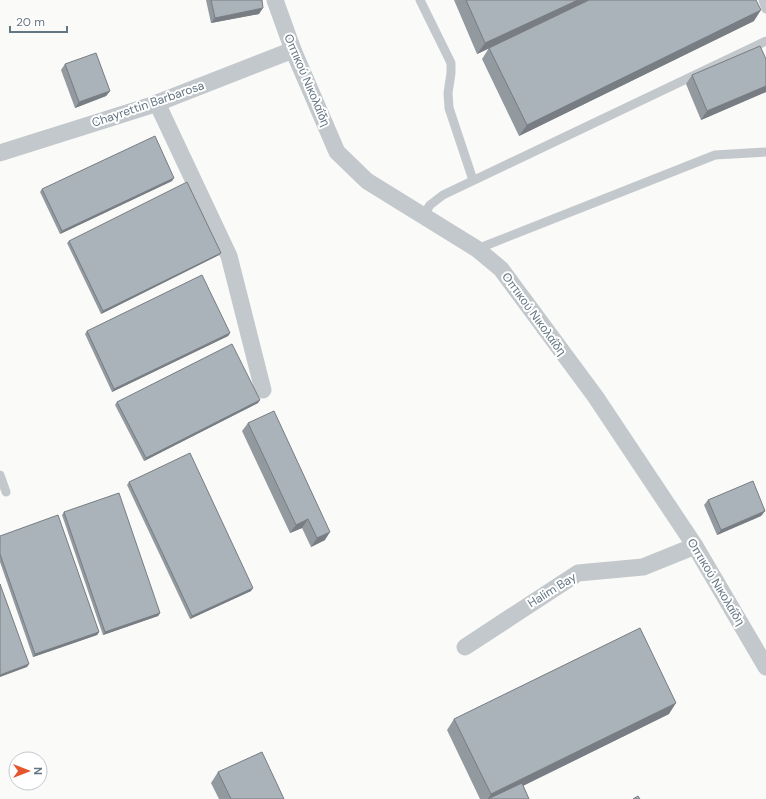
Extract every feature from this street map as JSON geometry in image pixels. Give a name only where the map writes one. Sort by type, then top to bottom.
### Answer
[{"type":"street","name":"Οπτικού Νικολαΐδη","points":[[275,0],[293,50],[337,152],[367,181],[477,249],[501,269],[595,396],[695,546],[766,667]]},
{"type":"street","name":"Chayrettin Barbarosa","points":[[0,153],[157,103],[293,50]]},
{"type":"street","points":[[157,103],[229,256],[263,390]]},
{"type":"street","name":"Halim Bay","points":[[465,647],[578,572],[643,567],[695,546]]},
{"type":"lane","points":[[420,0],[450,63],[448,93],[449,108],[473,180]]},
{"type":"lane","points":[[762,0],[766,9]]},
{"type":"lane","points":[[423,216],[430,205],[443,195],[766,41]]},
{"type":"lane","points":[[477,249],[715,155],[766,152]]},
{"type":"lane","points":[[0,475],[6,492]]},
{"type":"building","points":[[211,0],[262,0],[263,8],[215,18]]},
{"type":"building","points":[[466,0],[578,0],[485,43]]},
{"type":"building","points":[[589,0],[756,0],[761,10],[527,125],[489,48]]},
{"type":"building","points":[[760,46],[766,59],[766,86],[707,111],[692,75]]},
{"type":"building","points":[[96,53],[110,91],[79,102],[65,64]]},
{"type":"building","points":[[155,136],[174,178],[62,231],[42,189]]},
{"type":"building","points":[[187,182],[221,253],[103,311],[69,241]]},
{"type":"building","points":[[202,275],[230,333],[114,389],[87,331]]},
{"type":"building","points":[[232,344],[260,400],[146,458],[117,402]]},
{"type":"building","points":[[274,411],[330,532],[317,538],[308,519],[296,525],[248,423]]},
{"type":"building","points":[[190,453],[253,588],[192,616],[129,482]]},
{"type":"building","points":[[753,481],[765,511],[721,530],[708,500]]},
{"type":"building","points":[[119,493],[160,613],[105,632],[64,512]]},
{"type":"building","points":[[58,515],[99,632],[35,654],[0,554],[0,536]]},
{"type":"building","points":[[0,584],[29,664],[0,675]]},
{"type":"building","points":[[640,628],[676,703],[491,794],[454,719]]},
{"type":"building","points":[[262,752],[284,799],[231,799],[218,772]]},
{"type":"building","points":[[522,783],[529,799],[488,799]]},
{"type":"building","points":[[638,796],[640,799],[633,799]]}]
